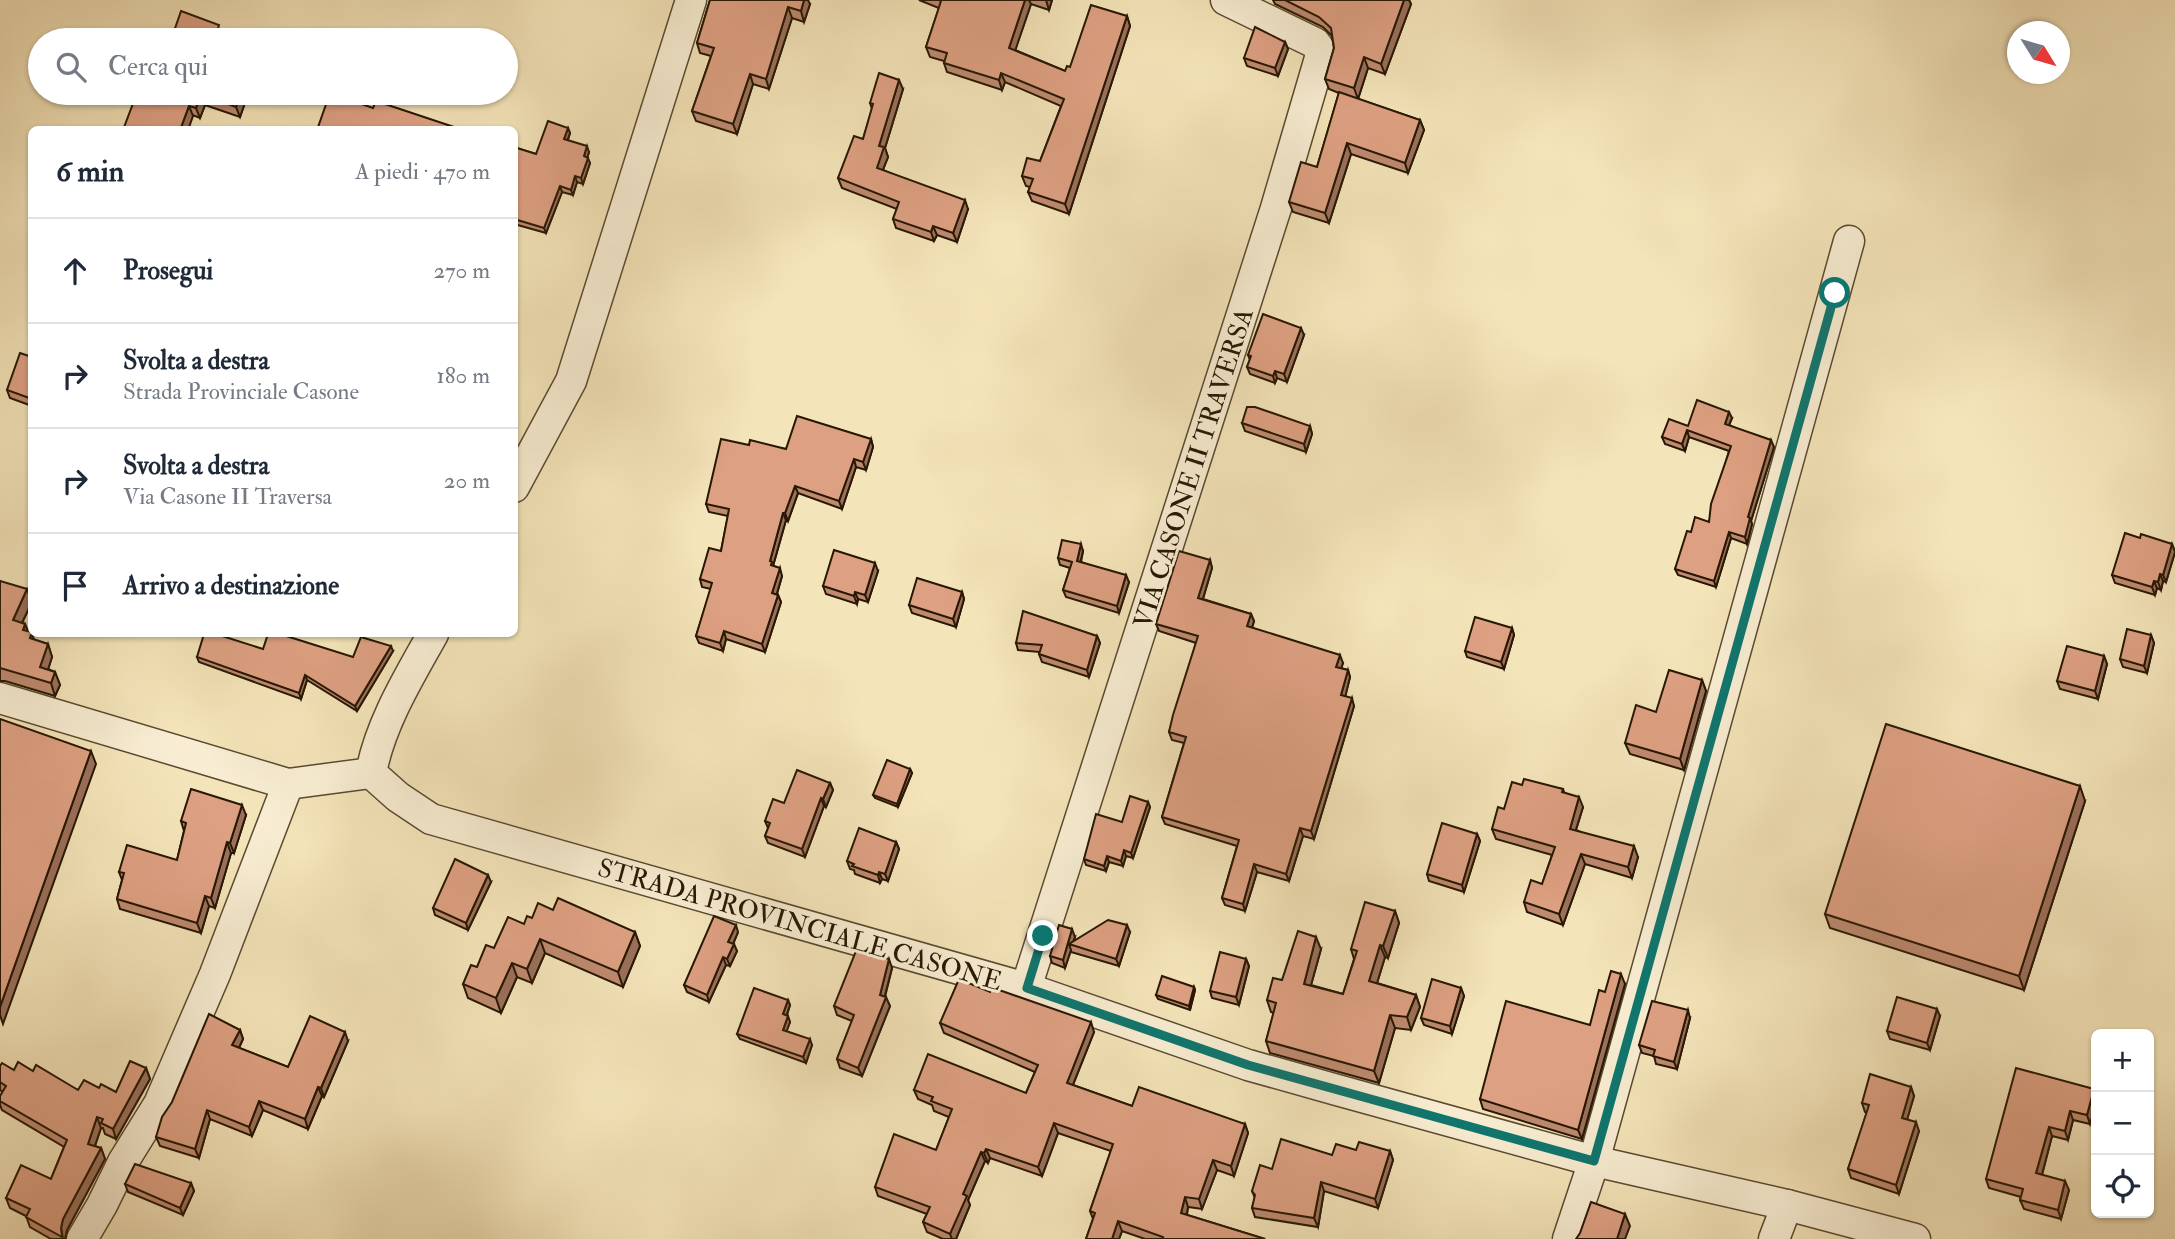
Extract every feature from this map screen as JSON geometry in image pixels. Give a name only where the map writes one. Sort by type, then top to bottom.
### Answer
[{"type":"street","points":[[518,480],[571,381],[691,0]]},
{"type":"street","name":"VIA CASONE II TRAVERSA","points":[[1027,988],[1321,58],[1315,43],[1226,0]]},
{"type":"street","points":[[1568,1239],[1594,1161],[1849,240]]},
{"type":"street","points":[[0,698],[288,784],[371,773],[374,758],[402,690],[431,637]]},
{"type":"street","name":"STRADA PROVINCIALE CASONE","points":[[371,773],[398,797],[431,819],[1027,988],[1248,1065],[1594,1161],[1787,1205],[1915,1239]]},
{"type":"street","points":[[82,1239],[123,1161],[159,1104],[215,974],[288,784]]},
{"type":"street","points":[[1774,1239],[1787,1205]]},
{"type":"building","points":[[710,0],[804,0],[801,11],[788,7],[766,79],[750,74],[733,124],[692,111],[714,48],[697,43]]},
{"type":"building","points":[[939,0],[1025,0],[1009,48],[1065,71],[1067,66],[1070,67],[1091,5],[1127,16],[1065,204],[1028,192],[1033,179],[1022,176],[1027,158],[1040,161],[1064,99],[1001,73],[999,80],[944,63],[947,53],[926,47],[941,1]]},
{"type":"building","points":[[1285,0],[1404,0],[1381,64],[1364,57],[1354,88],[1325,79],[1334,48],[1331,28],[1319,17]]},
{"type":"building","points":[[181,11],[219,25],[218,28],[175,28]]},
{"type":"building","points":[[1255,27],[1285,42],[1275,68],[1244,58]]},
{"type":"building","points":[[879,73],[899,80],[879,146],[884,147],[877,168],[965,200],[953,233],[933,226],[931,232],[893,219],[899,202],[838,178],[854,136],[863,139]]},
{"type":"building","points":[[1339,92],[1420,120],[1405,163],[1347,143],[1325,213],[1289,202],[1301,162],[1317,167]]},
{"type":"building","points":[[132,105],[197,105],[196,108],[189,106],[182,126],[125,126]]},
{"type":"building","points":[[326,105],[364,105],[373,108],[374,105],[388,105],[451,126],[318,126]]},
{"type":"building","points":[[548,121],[568,128],[564,139],[587,146],[584,156],[588,158],[581,178],[575,176],[571,190],[560,186],[544,228],[518,220],[518,148],[536,154]]},
{"type":"building","points":[[1263,314],[1301,328],[1284,374],[1275,371],[1273,376],[1247,367],[1251,356],[1248,355]]},
{"type":"building","points":[[20,353],[28,356],[28,398],[7,390]]},
{"type":"building","points":[[1697,400],[1729,412],[1725,424],[1771,440],[1748,517],[1750,518],[1745,537],[1729,532],[1714,581],[1675,569],[1687,531],[1691,532],[1695,517],[1709,522],[1711,504],[1731,446],[1687,430],[1682,444],[1662,437],[1669,419],[1688,426]]},
{"type":"building","points":[[1247,407],[1255,407],[1310,426],[1304,444],[1242,423]]},
{"type":"building","points":[[797,416],[871,439],[863,462],[854,459],[839,501],[795,486],[783,513],[770,561],[771,565],[780,568],[772,593],[778,595],[762,644],[724,631],[720,643],[696,636],[712,583],[700,579],[709,548],[721,551],[729,509],[706,504],[721,439],[749,445],[750,440],[786,449]]},
{"type":"building","points":[[2125,533],[2140,538],[2141,534],[2172,544],[2163,575],[2160,574],[2158,582],[2154,581],[2152,587],[2112,575]]},
{"type":"building","points":[[1062,540],[1081,544],[1077,561],[1126,575],[1117,606],[1063,590],[1072,562],[1058,558]]},
{"type":"building","points":[[834,550],[875,563],[865,595],[855,592],[854,596],[823,586]]},
{"type":"building","points":[[1179,551],[1210,560],[1198,598],[1251,614],[1247,626],[1340,655],[1336,667],[1348,670],[1341,695],[1352,698],[1311,831],[1300,828],[1286,874],[1254,864],[1243,904],[1222,898],[1239,840],[1162,817],[1186,737],[1169,732],[1198,636],[1156,624]]},
{"type":"building","points":[[917,578],[962,592],[953,619],[909,605]]},
{"type":"building","points":[[0,581],[27,589],[13,620],[25,624],[23,630],[28,631],[28,637],[48,644],[40,667],[55,672],[51,683],[0,668]]},
{"type":"building","points":[[1023,611],[1097,636],[1087,670],[1039,654],[1042,645],[1016,643]]},
{"type":"building","points":[[1475,617],[1512,628],[1501,662],[1465,651]]},
{"type":"building","points":[[2127,629],[2151,635],[2144,666],[2120,659]]},
{"type":"building","points":[[203,637],[225,637],[263,649],[267,637],[290,637],[353,657],[361,637],[391,646],[355,706],[305,675],[299,693],[197,657]]},
{"type":"building","points":[[2067,646],[2104,656],[2095,691],[2057,681]]},
{"type":"building","points":[[1669,670],[1702,680],[1680,759],[1625,743],[1636,705],[1656,712]]},
{"type":"building","points":[[0,719],[91,751],[0,1007]]},
{"type":"building","points":[[1886,724],[2080,786],[2019,976],[1825,914]]},
{"type":"building","points":[[887,760],[910,769],[897,804],[873,795]]},
{"type":"building","points":[[797,770],[830,783],[823,799],[821,798],[802,849],[765,836],[770,823],[765,821],[773,799],[784,803]]},
{"type":"building","points":[[1524,779],[1563,789],[1562,792],[1579,797],[1570,829],[1634,846],[1628,867],[1581,854],[1559,914],[1524,902],[1531,880],[1542,884],[1555,847],[1492,829],[1498,807],[1504,809],[1512,782],[1522,785]]},
{"type":"building","points":[[191,789],[242,805],[230,843],[227,842],[211,898],[205,896],[197,923],[117,899],[124,873],[119,872],[127,845],[177,860],[186,823],[181,821]]},
{"type":"building","points":[[1130,796],[1148,802],[1131,853],[1124,850],[1121,861],[1107,856],[1104,866],[1084,859],[1096,814],[1122,822]]},
{"type":"building","points":[[1442,823],[1477,834],[1462,885],[1427,874]]},
{"type":"building","points":[[859,828],[896,842],[885,874],[879,872],[878,875],[852,866],[854,864],[847,861]]},
{"type":"building","points":[[455,859],[488,875],[466,923],[433,908]]},
{"type":"building","points":[[558,898],[635,932],[618,972],[540,939],[527,969],[512,963],[496,998],[463,984],[471,965],[477,967],[486,945],[494,948],[508,917],[524,924],[527,916],[532,918],[538,903],[553,910]]},
{"type":"building","points":[[1365,902],[1395,911],[1383,946],[1380,945],[1369,981],[1416,995],[1407,1017],[1390,1015],[1374,1071],[1266,1041],[1276,1003],[1267,1000],[1273,978],[1282,980],[1298,931],[1316,937],[1304,984],[1343,994],[1357,951],[1351,949]]},
{"type":"building","points":[[714,916],[736,925],[728,942],[734,944],[727,959],[723,957],[707,995],[684,985]]},
{"type":"building","points":[[1108,920],[1127,925],[1116,959],[1069,944]]},
{"type":"building","points":[[1059,925],[1072,929],[1063,960],[1050,956]]},
{"type":"building","points":[[856,951],[889,959],[880,995],[886,997],[858,1068],[837,1059],[854,1015],[834,1006]]},
{"type":"building","points":[[1220,952],[1246,959],[1236,997],[1210,991]]},
{"type":"building","points":[[1611,971],[1621,974],[1578,1130],[1480,1099],[1506,1001],[1590,1025],[1599,990],[1605,992]]},
{"type":"building","points":[[1162,976],[1194,987],[1189,1006],[1156,995]]},
{"type":"building","points":[[959,979],[990,992],[991,988],[1002,991],[1091,1022],[1067,1083],[1132,1106],[1139,1087],[1245,1124],[1231,1166],[1213,1160],[1199,1199],[1185,1197],[1181,1213],[1265,1239],[1162,1239],[1163,1237],[1118,1221],[1112,1239],[1086,1239],[1095,1213],[1090,1211],[1113,1144],[1054,1123],[1038,1167],[986,1149],[984,1153],[981,1152],[963,1194],[967,1196],[950,1234],[923,1222],[930,1207],[875,1187],[894,1134],[936,1150],[952,1109],[931,1101],[933,1097],[914,1090],[928,1054],[1026,1093],[1038,1065],[940,1023]]},
{"type":"building","points":[[1432,979],[1461,988],[1450,1026],[1421,1018]]},
{"type":"building","points":[[754,988],[788,1000],[783,1014],[788,1016],[783,1030],[810,1039],[803,1057],[737,1034]]},
{"type":"building","points":[[1897,997],[1937,1009],[1927,1043],[1887,1031]]},
{"type":"building","points":[[1652,1001],[1688,1010],[1674,1062],[1653,1056],[1655,1050],[1639,1045]]},
{"type":"building","points":[[209,1014],[240,1030],[232,1045],[288,1067],[310,1016],[345,1032],[305,1119],[259,1101],[249,1127],[207,1110],[195,1149],[156,1137],[162,1117],[172,1102]]},
{"type":"building","points":[[130,1061],[146,1068],[113,1129],[101,1123],[103,1119],[97,1117],[88,1144],[101,1148],[63,1219],[62,1237],[26,1217],[30,1209],[6,1198],[21,1165],[51,1179],[67,1140],[0,1101],[6,1086],[0,1082],[0,1066],[2,1063],[14,1070],[18,1062],[33,1071],[36,1065],[78,1090],[84,1080],[99,1088],[101,1084],[116,1092]]},
{"type":"building","points":[[2016,1068],[2091,1088],[2087,1115],[2070,1111],[2065,1131],[2049,1127],[2036,1173],[2065,1181],[2058,1210],[2020,1200],[2023,1189],[1986,1179]]},
{"type":"building","points":[[1870,1074],[1911,1087],[1902,1118],[1916,1122],[1896,1185],[1848,1169],[1869,1105],[1862,1103]]},
{"type":"building","points":[[1281,1139],[1332,1155],[1336,1144],[1356,1150],[1359,1142],[1390,1151],[1375,1199],[1321,1182],[1314,1218],[1252,1208],[1255,1195],[1252,1191],[1260,1165],[1272,1169]]},
{"type":"building","points":[[135,1164],[191,1183],[180,1208],[125,1184]]},
{"type":"building","points":[[1591,1202],[1625,1214],[1617,1239],[1576,1239]]},
{"type":"route","points":[[1043,936],[1027,988],[1248,1065],[1594,1161],[1835,293]]}]
